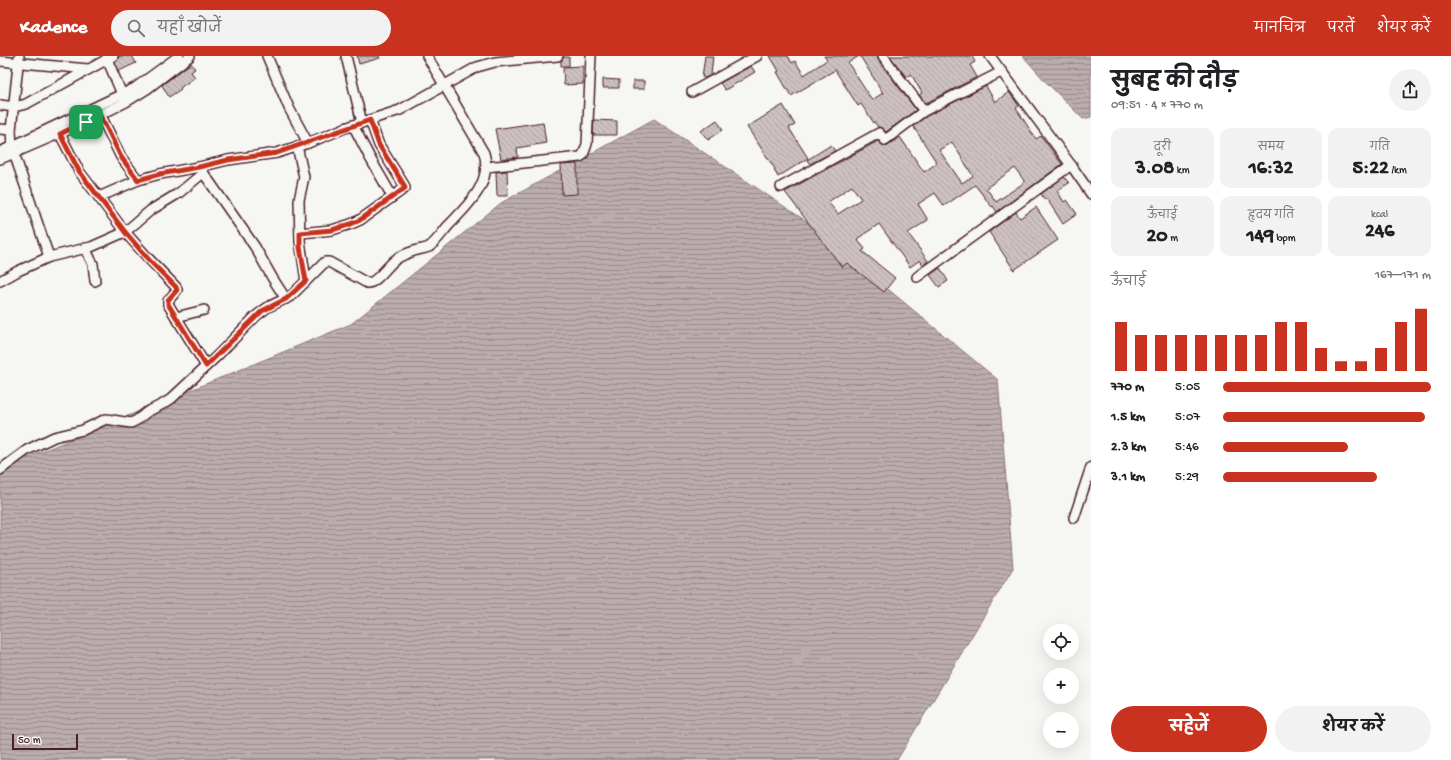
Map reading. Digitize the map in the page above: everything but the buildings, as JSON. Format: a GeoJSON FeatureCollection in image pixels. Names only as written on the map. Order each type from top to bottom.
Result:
{"type":"FeatureCollection","features":[{"type":"Feature","properties":{"kind":"street"},"geometry":{"type":"LineString","coordinates":[[0,152],[13,150],[60,134],[100,114],[180,56]]}},
{"type":"Feature","properties":{"kind":"street"},"geometry":{"type":"LineString","coordinates":[[0,160],[13,150],[124,98],[147,90],[190,56]]}},
{"type":"Feature","properties":{"kind":"street"},"geometry":{"type":"LineString","coordinates":[[267,56],[289,108],[308,143]]}},
{"type":"Feature","properties":{"kind":"street"},"geometry":{"type":"LineString","coordinates":[[346,56],[370,158],[392,196]]}},
{"type":"Feature","properties":{"kind":"street"},"geometry":{"type":"LineString","coordinates":[[0,470],[28,450],[54,437],[78,432],[106,419],[131,423],[135,422],[147,412],[171,399],[262,311],[286,299],[323,264],[329,262],[367,283],[372,283],[398,258],[430,246],[472,200],[486,173],[487,162],[484,153],[427,56]]}},
{"type":"Feature","properties":{"kind":"street"},"geometry":{"type":"LineString","coordinates":[[99,197],[138,180],[160,174],[201,170],[228,160],[270,154],[308,143],[400,110],[477,66],[495,62],[558,56]]}},
{"type":"Feature","properties":{"kind":"street"},"geometry":{"type":"LineString","coordinates":[[486,167],[580,157],[584,155],[587,144],[591,56]]}},
{"type":"Feature","properties":{"kind":"street"},"geometry":{"type":"LineString","coordinates":[[692,92],[757,56]]}},
{"type":"Feature","properties":{"kind":"street"},"geometry":{"type":"LineString","coordinates":[[883,56],[924,111]]}},
{"type":"Feature","properties":{"kind":"street"},"geometry":{"type":"LineString","coordinates":[[990,56],[1091,194]]}},
{"type":"Feature","properties":{"kind":"street"},"geometry":{"type":"LineString","coordinates":[[0,105],[14,107],[26,104],[109,57],[124,98]]}},
{"type":"Feature","properties":{"kind":"street"},"geometry":{"type":"LineString","coordinates":[[0,61],[19,59],[88,69]]}},
{"type":"Feature","properties":{"kind":"street"},"geometry":{"type":"LineString","coordinates":[[19,59],[11,130],[13,150],[49,257]]}},
{"type":"Feature","properties":{"kind":"street"},"geometry":{"type":"LineString","coordinates":[[781,187],[879,133],[885,140],[924,111],[1002,72]]}},
{"type":"Feature","properties":{"kind":"street"},"geometry":{"type":"LineString","coordinates":[[100,114],[121,157],[138,180]]}},
{"type":"Feature","properties":{"kind":"street"},"geometry":{"type":"LineString","coordinates":[[300,233],[332,230],[351,224],[360,220],[405,188],[379,145],[362,123]]}},
{"type":"Feature","properties":{"kind":"street"},"geometry":{"type":"LineString","coordinates":[[0,129],[11,130]]}},
{"type":"Feature","properties":{"kind":"street"},"geometry":{"type":"LineString","coordinates":[[60,134],[79,171],[125,232],[149,260],[176,287],[176,292],[167,303],[206,366]]}},
{"type":"Feature","properties":{"kind":"street"},"geometry":{"type":"LineString","coordinates":[[297,146],[304,177],[299,200],[300,247],[306,281]]}},
{"type":"Feature","properties":{"kind":"street"},"geometry":{"type":"LineString","coordinates":[[917,276],[1071,165]]}},
{"type":"Feature","properties":{"kind":"street"},"geometry":{"type":"LineString","coordinates":[[0,282],[18,271],[49,257],[85,248],[125,232],[151,210],[179,193],[201,170]]}},
{"type":"Feature","properties":{"kind":"street"},"geometry":{"type":"LineString","coordinates":[[201,170],[255,247],[286,299]]}},
{"type":"Feature","properties":{"kind":"street"},"geometry":{"type":"LineString","coordinates":[[85,248],[93,264],[95,281]]}},
{"type":"Feature","properties":{"kind":"street"},"geometry":{"type":"LineString","coordinates":[[176,317],[204,310]]}},
{"type":"Feature","properties":{"kind":"street"},"geometry":{"type":"LineString","coordinates":[[1074,518],[1087,489],[1091,467]]}},
{"type":"Feature","properties":{"kind":"shaded area"},"geometry":{"type":"Polygon","coordinates":[[[1023,56],[1091,56],[1091,117],[1083,119],[1045,81],[1023,56]]]}},
{"type":"Feature","properties":{"kind":"shaded area"},"geometry":{"type":"Polygon","coordinates":[[[654,119],[803,219],[998,380],[1013,568],[897,760],[0,760],[0,470],[4,467],[351,324],[501,203],[654,119]]]}},
{"type":"Feature","properties":{"kind":"route"},"geometry":{"type":"LineString","coordinates":[[100,114],[121,157],[138,180],[150,176],[238,158],[277,153],[370,120],[376,139],[405,188],[360,220],[351,224],[339,229],[300,233],[300,247],[306,281],[286,299],[268,307],[256,316],[206,366],[167,303],[176,292],[177,288],[149,260],[125,232],[79,171],[60,134],[86,122],[100,114]]}}]}
